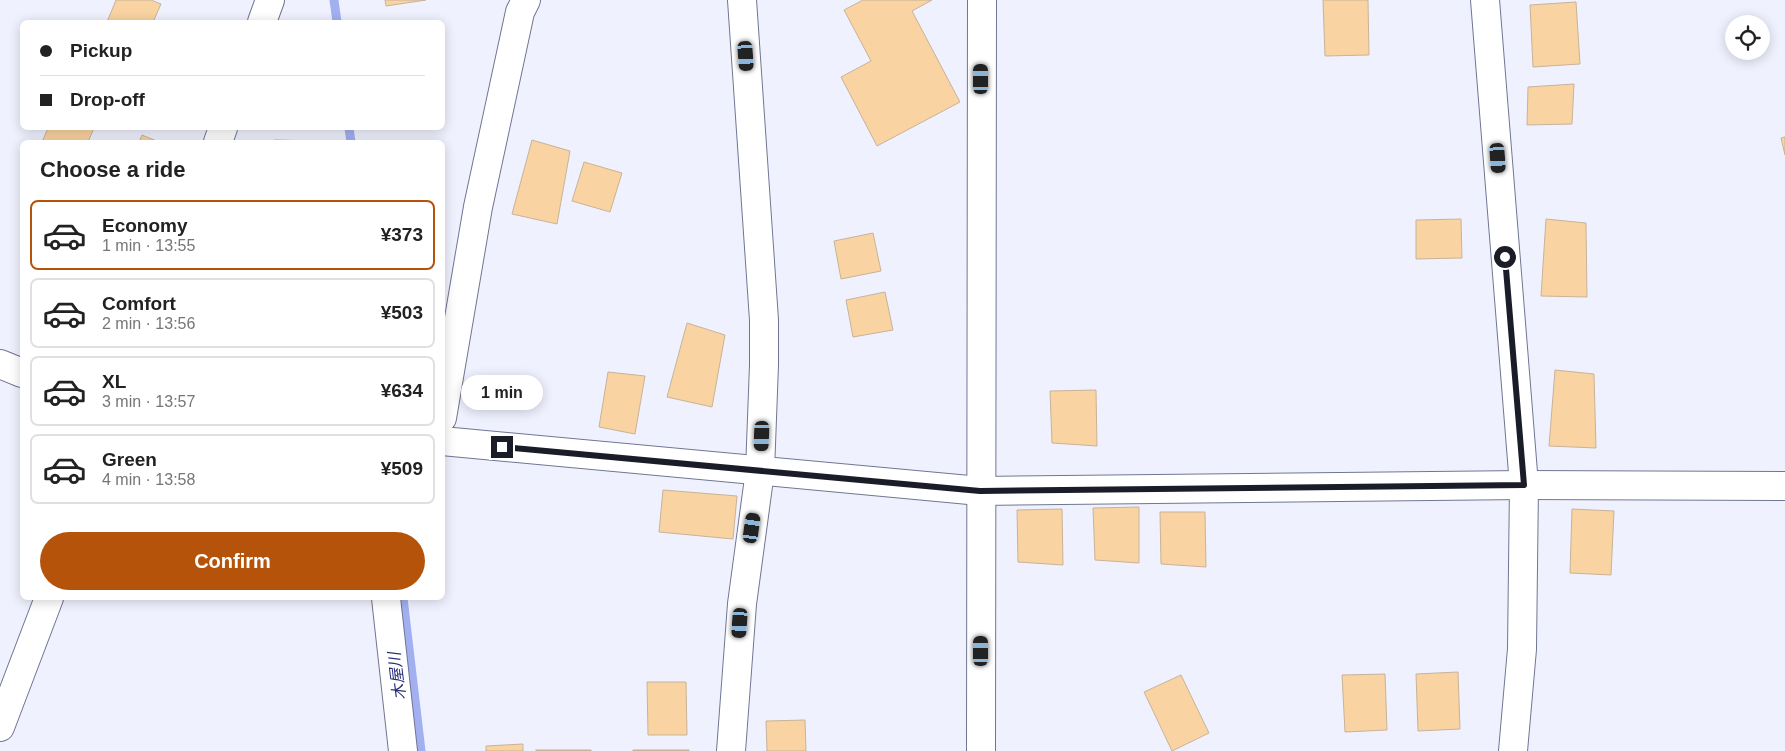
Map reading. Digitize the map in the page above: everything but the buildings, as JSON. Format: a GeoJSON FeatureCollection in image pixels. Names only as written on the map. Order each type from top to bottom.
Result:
{"type":"FeatureCollection","features":[{"type":"Feature","properties":{"kind":"street"},"geometry":{"type":"LineString","coordinates":[[263,20],[270,0]]}},
{"type":"Feature","properties":{"kind":"street"},"geometry":{"type":"LineString","coordinates":[[445,400],[478,207],[520,12],[526,0]]}},
{"type":"Feature","properties":{"kind":"street"},"geometry":{"type":"LineString","coordinates":[[731,751],[742,604],[760,471],[764,365],[764,320],[742,0]]}},
{"type":"Feature","properties":{"kind":"street"},"geometry":{"type":"LineString","coordinates":[[981,751],[982,0]]}},
{"type":"Feature","properties":{"kind":"street"},"geometry":{"type":"LineString","coordinates":[[1485,0],[1524,485],[1522,649],[1513,751]]}},
{"type":"Feature","properties":{"kind":"street"},"geometry":{"type":"LineString","coordinates":[[0,364],[20,372]]}},
{"type":"Feature","properties":{"kind":"street"},"geometry":{"type":"LineString","coordinates":[[445,441],[980,491],[1524,485],[1785,486]]}},
{"type":"Feature","properties":{"kind":"street"},"geometry":{"type":"LineString","coordinates":[[0,727],[48,600]]}},
{"type":"Feature","properties":{"kind":"street"},"geometry":{"type":"LineString","coordinates":[[386,600],[404,751]]}},
{"type":"Feature","properties":{"kind":"waterway","name":"木屋川"},"geometry":{"type":"LineString","coordinates":[[334,0],[337,20]]}},
{"type":"Feature","properties":{"kind":"waterway","name":"木屋川"},"geometry":{"type":"LineString","coordinates":[[349,130],[351,140]]}},
{"type":"Feature","properties":{"kind":"waterway","name":"木屋川"},"geometry":{"type":"LineString","coordinates":[[403,600],[421,751]]}},
{"type":"Feature","properties":{"kind":"route"},"geometry":{"type":"LineString","coordinates":[[502,447],[980,491],[1524,485],[1505,257]]}}]}
